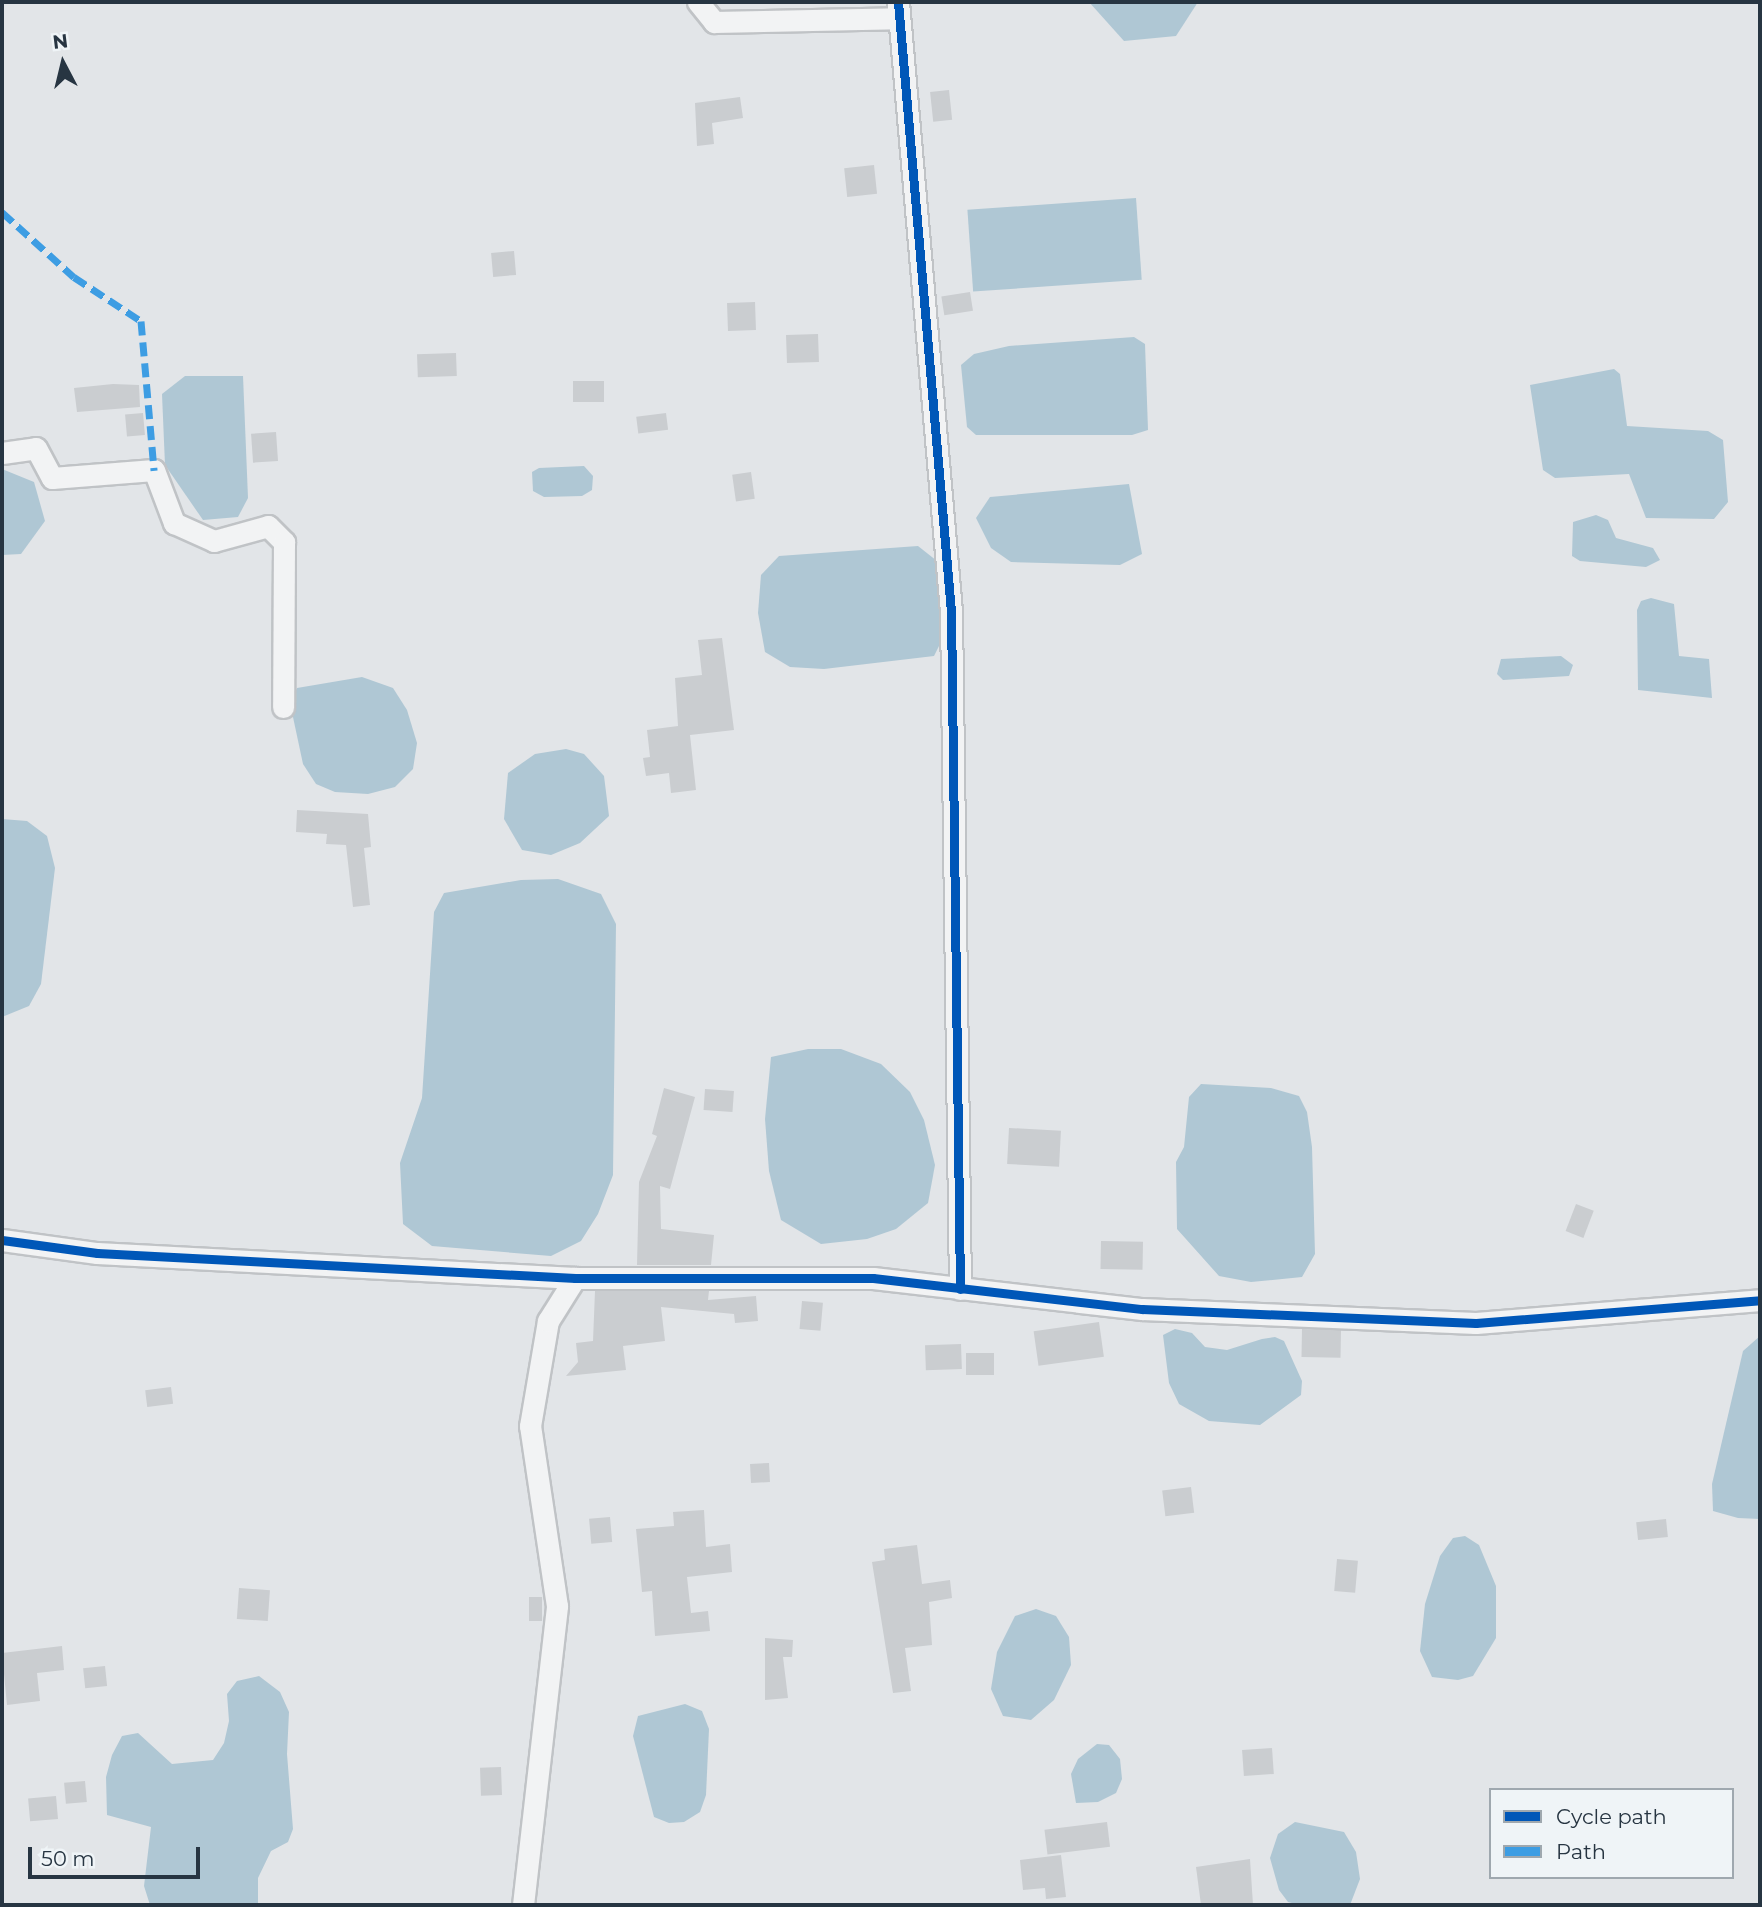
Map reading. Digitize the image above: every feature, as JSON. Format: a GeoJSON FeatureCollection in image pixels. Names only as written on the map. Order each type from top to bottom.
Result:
{"type":"FeatureCollection","features":[{"type":"Feature","properties":{"kind":"street"},"geometry":{"type":"LineString","coordinates":[[698,2],[714,22],[898,10],[951,611],[960,1289]]}},
{"type":"Feature","properties":{"kind":"street"},"geometry":{"type":"LineString","coordinates":[[2,453],[36,448],[52,478],[154,470],[174,523],[214,541],[268,526],[284,542],[284,707]]}},
{"type":"Feature","properties":{"kind":"street"},"geometry":{"type":"LineString","coordinates":[[2,1240],[97,1253],[575,1278],[873,1278],[1142,1309],[1476,1323],[1760,1300]]}},
{"type":"Feature","properties":{"kind":"street"},"geometry":{"type":"LineString","coordinates":[[523,1905],[557,1606],[530,1426],[548,1321],[575,1278]]}},
{"type":"Feature","properties":{"kind":"water"},"geometry":{"type":"Polygon","coordinates":[[[1089,2],[1198,2],[1176,36],[1124,41],[1089,2]]]}},
{"type":"Feature","properties":{"kind":"water"},"geometry":{"type":"Polygon","coordinates":[[[1136,198],[1142,280],[973,292],[967,210],[1136,198]]]}},
{"type":"Feature","properties":{"kind":"water"},"geometry":{"type":"Polygon","coordinates":[[[1134,337],[1145,344],[1148,430],[1132,435],[976,435],[967,427],[961,365],[974,354],[1009,346],[1134,337]]]}},
{"type":"Feature","properties":{"kind":"water"},"geometry":{"type":"Polygon","coordinates":[[[1614,369],[1620,374],[1627,426],[1708,431],[1723,440],[1728,502],[1714,519],[1646,518],[1629,474],[1555,478],[1543,470],[1530,385],[1614,369]]]}},
{"type":"Feature","properties":{"kind":"water"},"geometry":{"type":"Polygon","coordinates":[[[185,376],[243,376],[248,498],[238,517],[203,520],[165,465],[162,394],[185,376]]]}},
{"type":"Feature","properties":{"kind":"water"},"geometry":{"type":"Polygon","coordinates":[[[584,466],[593,476],[592,490],[582,496],[544,497],[533,491],[532,472],[539,468],[584,466]]]}},
{"type":"Feature","properties":{"kind":"water"},"geometry":{"type":"Polygon","coordinates":[[[2,469],[34,482],[45,521],[21,554],[2,555],[2,469]]]}},
{"type":"Feature","properties":{"kind":"water"},"geometry":{"type":"Polygon","coordinates":[[[1129,484],[1142,554],[1120,565],[1011,562],[991,548],[976,518],[990,497],[1129,484]]]}},
{"type":"Feature","properties":{"kind":"water"},"geometry":{"type":"Polygon","coordinates":[[[1596,515],[1608,520],[1616,538],[1653,548],[1660,560],[1646,567],[1580,561],[1572,556],[1573,522],[1596,515]]]}},
{"type":"Feature","properties":{"kind":"water"},"geometry":{"type":"Polygon","coordinates":[[[918,546],[937,561],[941,572],[939,646],[934,656],[824,669],[790,667],[765,652],[758,613],[761,575],[779,556],[918,546]]]}},
{"type":"Feature","properties":{"kind":"water"},"geometry":{"type":"Polygon","coordinates":[[[1651,598],[1674,604],[1679,656],[1709,659],[1712,698],[1638,690],[1637,610],[1641,601],[1651,598]]]}},
{"type":"Feature","properties":{"kind":"water"},"geometry":{"type":"Polygon","coordinates":[[[1561,656],[1573,665],[1569,676],[1503,680],[1497,674],[1501,659],[1561,656]]]}},
{"type":"Feature","properties":{"kind":"water"},"geometry":{"type":"Polygon","coordinates":[[[362,677],[393,688],[407,710],[417,743],[413,769],[395,787],[368,794],[335,792],[316,784],[303,764],[290,703],[297,688],[362,677]]]}},
{"type":"Feature","properties":{"kind":"water"},"geometry":{"type":"Polygon","coordinates":[[[566,749],[584,754],[604,776],[609,816],[580,843],[551,855],[522,850],[504,819],[508,773],[535,754],[566,749]]]}},
{"type":"Feature","properties":{"kind":"water"},"geometry":{"type":"Polygon","coordinates":[[[2,819],[27,821],[47,836],[55,868],[41,984],[29,1006],[2,1017],[2,819]]]}},
{"type":"Feature","properties":{"kind":"water"},"geometry":{"type":"Polygon","coordinates":[[[558,879],[601,894],[616,924],[613,1175],[598,1214],[581,1241],[551,1256],[432,1246],[403,1224],[400,1163],[422,1098],[434,912],[444,893],[521,880],[558,879]]]}},
{"type":"Feature","properties":{"kind":"water"},"geometry":{"type":"Polygon","coordinates":[[[808,1049],[841,1049],[881,1064],[910,1092],[924,1120],[935,1165],[928,1203],[896,1229],[867,1239],[821,1244],[781,1220],[769,1171],[765,1119],[771,1057],[808,1049]]]}},
{"type":"Feature","properties":{"kind":"water"},"geometry":{"type":"Polygon","coordinates":[[[1201,1084],[1271,1088],[1299,1096],[1307,1112],[1312,1147],[1315,1254],[1302,1277],[1251,1282],[1219,1276],[1177,1229],[1176,1162],[1184,1147],[1189,1097],[1201,1084]]]}},
{"type":"Feature","properties":{"kind":"water"},"geometry":{"type":"Polygon","coordinates":[[[1175,1329],[1192,1333],[1205,1347],[1227,1350],[1262,1339],[1275,1337],[1284,1341],[1302,1381],[1301,1395],[1260,1425],[1209,1421],[1179,1404],[1169,1383],[1163,1335],[1175,1329]]]}},
{"type":"Feature","properties":{"kind":"water"},"geometry":{"type":"Polygon","coordinates":[[[1760,1336],[1760,1519],[1738,1518],[1713,1511],[1712,1484],[1743,1351],[1760,1336]]]}},
{"type":"Feature","properties":{"kind":"water"},"geometry":{"type":"Polygon","coordinates":[[[1465,1536],[1479,1545],[1496,1586],[1496,1638],[1473,1676],[1458,1680],[1432,1677],[1420,1651],[1425,1604],[1440,1556],[1453,1538],[1465,1536]]]}},
{"type":"Feature","properties":{"kind":"water"},"geometry":{"type":"Polygon","coordinates":[[[1036,1609],[1056,1616],[1069,1637],[1071,1665],[1054,1700],[1031,1720],[1003,1716],[991,1689],[997,1652],[1015,1616],[1036,1609]]]}},
{"type":"Feature","properties":{"kind":"water"},"geometry":{"type":"Polygon","coordinates":[[[259,1676],[280,1692],[289,1712],[287,1754],[293,1829],[288,1842],[271,1851],[258,1878],[258,1905],[150,1905],[144,1886],[151,1827],[107,1815],[106,1777],[112,1755],[122,1736],[138,1733],[172,1764],[213,1760],[224,1743],[229,1721],[227,1694],[237,1681],[259,1676]]]}},
{"type":"Feature","properties":{"kind":"water"},"geometry":{"type":"Polygon","coordinates":[[[685,1704],[702,1711],[709,1729],[706,1795],[700,1812],[684,1822],[669,1823],[654,1817],[633,1736],[638,1716],[685,1704]]]}},
{"type":"Feature","properties":{"kind":"water"},"geometry":{"type":"Polygon","coordinates":[[[1097,1744],[1109,1745],[1120,1759],[1122,1779],[1116,1793],[1098,1802],[1076,1803],[1071,1774],[1078,1759],[1097,1744]]]}},
{"type":"Feature","properties":{"kind":"water"},"geometry":{"type":"Polygon","coordinates":[[[1295,1822],[1344,1832],[1356,1852],[1360,1879],[1350,1905],[1300,1905],[1288,1902],[1279,1890],[1270,1858],[1278,1834],[1295,1822]]]}},
{"type":"Feature","properties":{"kind":"building"},"geometry":{"type":"Polygon","coordinates":[[[949,90],[952,120],[933,122],[930,92],[949,90]]]}},
{"type":"Feature","properties":{"kind":"building"},"geometry":{"type":"Polygon","coordinates":[[[740,97],[743,118],[712,123],[714,144],[697,146],[695,103],[740,97]]]}},
{"type":"Feature","properties":{"kind":"building"},"geometry":{"type":"Polygon","coordinates":[[[874,165],[877,194],[847,197],[844,168],[874,165]]]}},
{"type":"Feature","properties":{"kind":"building"},"geometry":{"type":"Polygon","coordinates":[[[514,251],[516,275],[493,277],[491,253],[514,251]]]}},
{"type":"Feature","properties":{"kind":"building"},"geometry":{"type":"Polygon","coordinates":[[[970,292],[973,311],[944,315],[941,297],[970,292]]]}},
{"type":"Feature","properties":{"kind":"building"},"geometry":{"type":"Polygon","coordinates":[[[755,302],[756,330],[728,331],[727,303],[755,302]]]}},
{"type":"Feature","properties":{"kind":"building"},"geometry":{"type":"Polygon","coordinates":[[[818,334],[819,362],[787,363],[786,335],[818,334]]]}},
{"type":"Feature","properties":{"kind":"building"},"geometry":{"type":"Polygon","coordinates":[[[456,353],[457,376],[418,377],[417,354],[456,353]]]}},
{"type":"Feature","properties":{"kind":"building"},"geometry":{"type":"Polygon","coordinates":[[[573,381],[604,381],[604,402],[573,402],[573,381]]]}},
{"type":"Feature","properties":{"kind":"building"},"geometry":{"type":"Polygon","coordinates":[[[113,384],[139,385],[140,407],[77,412],[74,388],[113,384]]]}},
{"type":"Feature","properties":{"kind":"building"},"geometry":{"type":"Polygon","coordinates":[[[143,413],[145,435],[127,436],[125,415],[143,413]]]}},
{"type":"Feature","properties":{"kind":"building"},"geometry":{"type":"Polygon","coordinates":[[[666,413],[668,430],[638,434],[636,417],[666,413]]]}},
{"type":"Feature","properties":{"kind":"building"},"geometry":{"type":"Polygon","coordinates":[[[276,432],[278,461],[253,463],[251,434],[276,432]]]}},
{"type":"Feature","properties":{"kind":"building"},"geometry":{"type":"Polygon","coordinates":[[[751,472],[755,499],[736,501],[732,475],[751,472]]]}},
{"type":"Feature","properties":{"kind":"building"},"geometry":{"type":"Polygon","coordinates":[[[722,638],[734,730],[690,735],[696,790],[671,793],[669,773],[646,776],[643,758],[650,757],[647,730],[678,726],[675,678],[702,675],[698,640],[722,638]]]}},
{"type":"Feature","properties":{"kind":"building"},"geometry":{"type":"Polygon","coordinates":[[[297,810],[368,814],[371,847],[364,848],[370,905],[353,907],[346,845],[326,844],[327,834],[296,832],[297,810]]]}},
{"type":"Feature","properties":{"kind":"building"},"geometry":{"type":"Polygon","coordinates":[[[664,1088],[695,1097],[670,1189],[660,1186],[661,1229],[714,1235],[711,1265],[637,1265],[639,1182],[657,1136],[652,1134],[664,1088]]]}},
{"type":"Feature","properties":{"kind":"building"},"geometry":{"type":"Polygon","coordinates":[[[705,1089],[734,1091],[732,1112],[704,1110],[705,1089]]]}},
{"type":"Feature","properties":{"kind":"building"},"geometry":{"type":"Polygon","coordinates":[[[1009,1128],[1061,1131],[1059,1167],[1007,1164],[1009,1128]]]}},
{"type":"Feature","properties":{"kind":"building"},"geometry":{"type":"Polygon","coordinates":[[[1576,1204],[1594,1211],[1583,1238],[1566,1231],[1576,1204]]]}},
{"type":"Feature","properties":{"kind":"building"},"geometry":{"type":"Polygon","coordinates":[[[1101,1241],[1143,1242],[1143,1270],[1101,1269],[1101,1241]]]}},
{"type":"Feature","properties":{"kind":"building"},"geometry":{"type":"Polygon","coordinates":[[[595,1291],[709,1291],[708,1300],[756,1296],[758,1321],[735,1323],[734,1314],[661,1307],[665,1341],[623,1346],[626,1370],[566,1376],[578,1362],[576,1343],[593,1341],[595,1291]]]}},
{"type":"Feature","properties":{"kind":"building"},"geometry":{"type":"Polygon","coordinates":[[[802,1301],[823,1303],[820,1331],[800,1329],[802,1301]]]}},
{"type":"Feature","properties":{"kind":"building"},"geometry":{"type":"Polygon","coordinates":[[[1099,1322],[1104,1357],[1039,1366],[1034,1331],[1099,1322]]]}},
{"type":"Feature","properties":{"kind":"building"},"geometry":{"type":"Polygon","coordinates":[[[1302,1329],[1341,1330],[1341,1358],[1302,1357],[1302,1329]]]}},
{"type":"Feature","properties":{"kind":"building"},"geometry":{"type":"Polygon","coordinates":[[[961,1344],[962,1369],[926,1370],[925,1345],[961,1344]]]}},
{"type":"Feature","properties":{"kind":"building"},"geometry":{"type":"Polygon","coordinates":[[[966,1353],[994,1353],[994,1375],[966,1375],[966,1353]]]}},
{"type":"Feature","properties":{"kind":"building"},"geometry":{"type":"Polygon","coordinates":[[[171,1387],[173,1404],[147,1407],[145,1390],[171,1387]]]}},
{"type":"Feature","properties":{"kind":"building"},"geometry":{"type":"Polygon","coordinates":[[[769,1463],[770,1482],[751,1483],[750,1464],[769,1463]]]}},
{"type":"Feature","properties":{"kind":"building"},"geometry":{"type":"Polygon","coordinates":[[[1191,1487],[1194,1513],[1165,1516],[1162,1491],[1191,1487]]]}},
{"type":"Feature","properties":{"kind":"building"},"geometry":{"type":"Polygon","coordinates":[[[704,1510],[706,1547],[730,1544],[732,1572],[687,1577],[691,1613],[708,1611],[710,1631],[655,1636],[652,1591],[642,1592],[636,1529],[674,1526],[673,1512],[704,1510]]]}},
{"type":"Feature","properties":{"kind":"building"},"geometry":{"type":"Polygon","coordinates":[[[610,1517],[612,1542],[591,1544],[589,1519],[610,1517]]]}},
{"type":"Feature","properties":{"kind":"building"},"geometry":{"type":"Polygon","coordinates":[[[1666,1519],[1668,1537],[1638,1540],[1636,1522],[1666,1519]]]}},
{"type":"Feature","properties":{"kind":"building"},"geometry":{"type":"Polygon","coordinates":[[[917,1545],[922,1584],[950,1580],[952,1598],[929,1602],[932,1645],[905,1648],[911,1691],[893,1693],[872,1562],[885,1560],[884,1549],[917,1545]]]}},
{"type":"Feature","properties":{"kind":"building"},"geometry":{"type":"Polygon","coordinates":[[[1337,1559],[1358,1561],[1355,1593],[1334,1591],[1337,1559]]]}},
{"type":"Feature","properties":{"kind":"building"},"geometry":{"type":"Polygon","coordinates":[[[239,1588],[270,1590],[268,1621],[237,1619],[239,1588]]]}},
{"type":"Feature","properties":{"kind":"building"},"geometry":{"type":"Polygon","coordinates":[[[529,1597],[542,1597],[542,1621],[529,1621],[529,1597]]]}},
{"type":"Feature","properties":{"kind":"building"},"geometry":{"type":"Polygon","coordinates":[[[765,1638],[793,1640],[792,1657],[783,1657],[788,1698],[765,1700],[765,1638]]]}},
{"type":"Feature","properties":{"kind":"building"},"geometry":{"type":"Polygon","coordinates":[[[62,1646],[64,1670],[37,1673],[40,1701],[7,1705],[2,1653],[62,1646]]]}},
{"type":"Feature","properties":{"kind":"building"},"geometry":{"type":"Polygon","coordinates":[[[105,1666],[107,1686],[85,1688],[83,1668],[105,1666]]]}},
{"type":"Feature","properties":{"kind":"building"},"geometry":{"type":"Polygon","coordinates":[[[1272,1748],[1274,1774],[1244,1776],[1242,1750],[1272,1748]]]}},
{"type":"Feature","properties":{"kind":"building"},"geometry":{"type":"Polygon","coordinates":[[[501,1767],[502,1795],[481,1796],[480,1768],[501,1767]]]}},
{"type":"Feature","properties":{"kind":"building"},"geometry":{"type":"Polygon","coordinates":[[[85,1781],[87,1802],[66,1804],[64,1783],[85,1781]]]}},
{"type":"Feature","properties":{"kind":"building"},"geometry":{"type":"Polygon","coordinates":[[[56,1796],[58,1819],[30,1821],[28,1798],[56,1796]]]}},
{"type":"Feature","properties":{"kind":"building"},"geometry":{"type":"Polygon","coordinates":[[[1107,1822],[1110,1847],[1048,1854],[1044,1830],[1107,1822]]]}},
{"type":"Feature","properties":{"kind":"building"},"geometry":{"type":"Polygon","coordinates":[[[1061,1855],[1066,1897],[1046,1899],[1045,1888],[1023,1890],[1020,1860],[1061,1855]]]}},
{"type":"Feature","properties":{"kind":"building"},"geometry":{"type":"Polygon","coordinates":[[[1250,1859],[1253,1905],[1201,1905],[1196,1867],[1250,1859]]]}},
{"type":"Feature","properties":{"kind":"marked path"},"geometry":{"type":"LineString","coordinates":[[2,212],[74,277],[141,321],[154,470]]}},
{"type":"Feature","properties":{"kind":"cycle path"},"geometry":{"type":"LineString","coordinates":[[898,2],[951,611],[960,1289]]}},
{"type":"Feature","properties":{"kind":"cycle path"},"geometry":{"type":"LineString","coordinates":[[2,1240],[97,1253],[575,1278],[873,1278],[1142,1309],[1476,1323],[1760,1300]]}}]}
